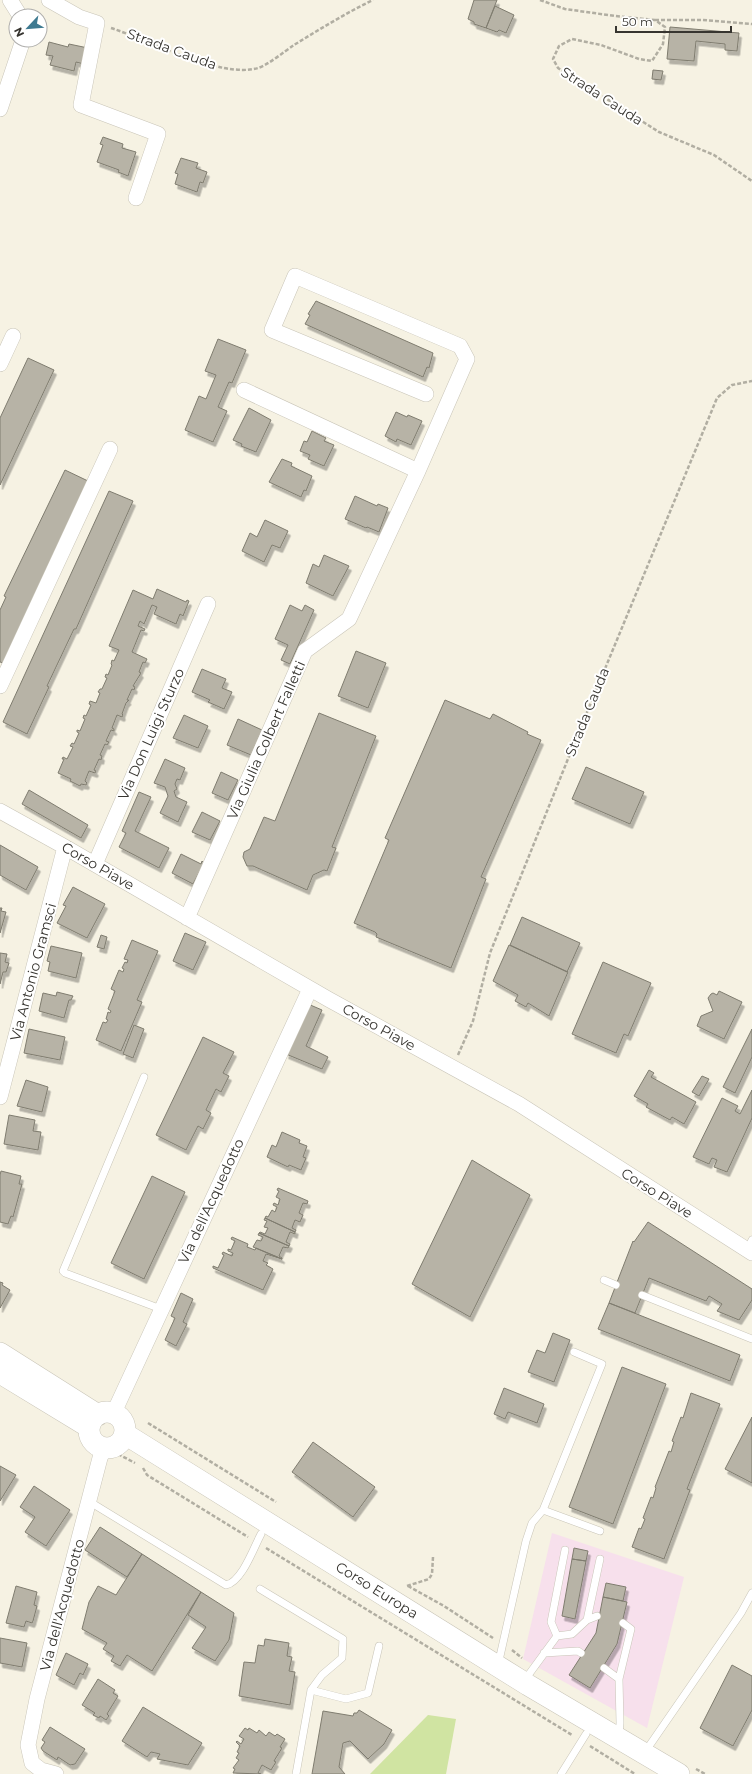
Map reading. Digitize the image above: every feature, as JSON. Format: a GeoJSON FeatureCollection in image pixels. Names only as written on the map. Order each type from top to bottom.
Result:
{"type":"FeatureCollection","features":[{"type":"Feature","properties":{"kind":"main road"},"geometry":{"type":"LineString","coordinates":[[0,1353],[101,1419]]}},
{"type":"Feature","properties":{"kind":"main road"},"geometry":{"type":"LineString","coordinates":[[0,1373],[101,1419],[124,1423],[112,1445],[96,1444],[90,1436],[101,1419]]}},
{"type":"Feature","properties":{"kind":"main road","name":"Corso Europa"},"geometry":{"type":"LineString","coordinates":[[112,1445],[259,1538],[584,1738],[653,1774]]}},
{"type":"Feature","properties":{"kind":"main road","name":"Corso Europa"},"geometry":{"type":"LineString","coordinates":[[112,1445],[498,1665],[630,1746],[679,1774]]}},
{"type":"Feature","properties":{"kind":"street"},"geometry":{"type":"LineString","coordinates":[[49,0],[79,17],[97,23],[81,105],[158,134],[136,198]]}},
{"type":"Feature","properties":{"kind":"street"},"geometry":{"type":"LineString","coordinates":[[0,109],[20,48]]}},
{"type":"Feature","properties":{"kind":"street","name":"Via Giulia Colbert Falletti"},"geometry":{"type":"LineString","coordinates":[[187,918],[305,651],[349,619],[418,472],[467,360],[460,346],[295,276],[272,330],[426,394]]}},
{"type":"Feature","properties":{"kind":"street"},"geometry":{"type":"LineString","coordinates":[[0,364],[13,336]]}},
{"type":"Feature","properties":{"kind":"street"},"geometry":{"type":"LineString","coordinates":[[244,390],[418,472]]}},
{"type":"Feature","properties":{"kind":"street"},"geometry":{"type":"LineString","coordinates":[[0,686],[110,449]]}},
{"type":"Feature","properties":{"kind":"street","name":"Via Don Luigi Sturzo"},"geometry":{"type":"LineString","coordinates":[[95,864],[208,604]]}},
{"type":"Feature","properties":{"kind":"street","name":"Corso Piave"},"geometry":{"type":"LineString","coordinates":[[0,811],[95,864],[310,989],[519,1104],[750,1248]]}},
{"type":"Feature","properties":{"kind":"street","name":"Via Antonio Gramsci"},"geometry":{"type":"LineString","coordinates":[[0,1097],[65,847]]}},
{"type":"Feature","properties":{"kind":"street","name":"Via dell'Acquedotto"},"geometry":{"type":"LineString","coordinates":[[101,1419],[116,1408],[310,989]]}},
{"type":"Feature","properties":{"kind":"street","name":"Via dell'Acquedotto"},"geometry":{"type":"LineString","coordinates":[[56,1774],[30,1769],[28,1745],[37,1699],[90,1502],[112,1445]]}},
{"type":"Feature","properties":{"kind":"lane"},"geometry":{"type":"LineString","coordinates":[[144,1077],[63,1271],[65,1274],[161,1309]]}},
{"type":"Feature","properties":{"kind":"lane"},"geometry":{"type":"LineString","coordinates":[[604,1280],[616,1285]]}},
{"type":"Feature","properties":{"kind":"lane"},"geometry":{"type":"LineString","coordinates":[[642,1295],[752,1339]]}},
{"type":"Feature","properties":{"kind":"lane"},"geometry":{"type":"LineString","coordinates":[[498,1665],[526,1541],[532,1523],[543,1510],[602,1364],[574,1352]]}},
{"type":"Feature","properties":{"kind":"lane"},"geometry":{"type":"LineString","coordinates":[[90,1502],[226,1585],[230,1584],[240,1576],[259,1538]]}},
{"type":"Feature","properties":{"kind":"lane"},"geometry":{"type":"LineString","coordinates":[[543,1510],[600,1531]]}},
{"type":"Feature","properties":{"kind":"lane"},"geometry":{"type":"LineString","coordinates":[[557,1636],[551,1622],[565,1550]]}},
{"type":"Feature","properties":{"kind":"lane"},"geometry":{"type":"LineString","coordinates":[[587,1620],[600,1559]]}},
{"type":"Feature","properties":{"kind":"lane"},"geometry":{"type":"LineString","coordinates":[[260,1589],[343,1638],[342,1658],[322,1675],[311,1690],[296,1774]]}},
{"type":"Feature","properties":{"kind":"lane"},"geometry":{"type":"LineString","coordinates":[[623,1623],[631,1629],[619,1679],[620,1723],[630,1746],[741,1613],[752,1593]]}},
{"type":"Feature","properties":{"kind":"lane"},"geometry":{"type":"LineString","coordinates":[[523,1681],[557,1636],[572,1634],[587,1620],[597,1616]]}},
{"type":"Feature","properties":{"kind":"lane"},"geometry":{"type":"LineString","coordinates":[[311,1690],[346,1699],[368,1693],[379,1646]]}},
{"type":"Feature","properties":{"kind":"lane"},"geometry":{"type":"LineString","coordinates":[[544,1653],[578,1651],[581,1653]]}},
{"type":"Feature","properties":{"kind":"lane"},"geometry":{"type":"LineString","coordinates":[[604,1668],[619,1679]]}},
{"type":"Feature","properties":{"kind":"lane"},"geometry":{"type":"LineString","coordinates":[[560,1774],[584,1738]]}},
{"type":"Feature","properties":{"kind":"path","name":"Strada Cauda"},"geometry":{"type":"LineString","coordinates":[[97,23],[130,34],[182,56],[233,70],[259,68],[325,26],[373,0]]}},
{"type":"Feature","properties":{"kind":"path"},"geometry":{"type":"LineString","coordinates":[[540,0],[565,9],[615,16],[655,20],[704,20],[752,24]]}},
{"type":"Feature","properties":{"kind":"path","name":"Strada Cauda"},"geometry":{"type":"LineString","coordinates":[[655,20],[665,27],[663,44],[652,61],[640,59],[600,45],[572,39],[559,46],[553,59],[558,68],[619,108],[659,132],[714,155],[752,181]]}},
{"type":"Feature","properties":{"kind":"path","name":"Strada Cauda"},"geometry":{"type":"LineString","coordinates":[[452,1068],[473,1020],[490,954],[578,734],[716,398],[732,385],[752,381]]}},
{"type":"Feature","properties":{"kind":"path"},"geometry":{"type":"LineString","coordinates":[[148,1423],[276,1502]]}},
{"type":"Feature","properties":{"kind":"path"},"geometry":{"type":"LineString","coordinates":[[112,1445],[109,1455],[116,1452],[144,1469],[147,1475],[259,1538],[584,1738],[635,1774]]}},
{"type":"Feature","properties":{"kind":"path"},"geometry":{"type":"LineString","coordinates":[[403,1587],[428,1579],[432,1574],[433,1557]]}},
{"type":"Feature","properties":{"kind":"path"},"geometry":{"type":"LineString","coordinates":[[408,1586],[444,1606],[522,1658]]}},
{"type":"Feature","properties":{"kind":"shaded area"},"geometry":{"type":"Polygon","coordinates":[[[552,1533],[684,1577],[647,1728],[523,1659],[552,1533]]]}},
{"type":"Feature","properties":{"kind":"green space"},"geometry":{"type":"Polygon","coordinates":[[[428,1715],[456,1719],[446,1774],[370,1774],[428,1715]]]}},
{"type":"Feature","properties":{"kind":"building"},"geometry":{"type":"Polygon","coordinates":[[[474,0],[497,0],[486,28],[474,24],[474,22],[468,19],[474,0]]]}},
{"type":"Feature","properties":{"kind":"building"},"geometry":{"type":"Polygon","coordinates":[[[495,6],[514,15],[506,33],[499,30],[497,32],[486,28],[495,6]]]}},
{"type":"Feature","properties":{"kind":"building"},"geometry":{"type":"Polygon","coordinates":[[[670,27],[739,33],[737,51],[725,50],[725,44],[696,41],[694,61],[667,59],[670,27]]]}},
{"type":"Feature","properties":{"kind":"building"},"geometry":{"type":"Polygon","coordinates":[[[49,42],[68,47],[69,44],[88,48],[84,64],[76,62],[74,71],[50,65],[53,56],[46,55],[49,42]]]}},
{"type":"Feature","properties":{"kind":"building"},"geometry":{"type":"Polygon","coordinates":[[[653,70],[663,71],[661,80],[652,79],[653,70]]]}},
{"type":"Feature","properties":{"kind":"building"},"geometry":{"type":"Polygon","coordinates":[[[103,137],[123,144],[122,148],[136,152],[128,176],[118,172],[119,170],[97,162],[103,145],[100,144],[103,137]]]}},
{"type":"Feature","properties":{"kind":"building"},"geometry":{"type":"Polygon","coordinates":[[[181,158],[198,163],[196,168],[207,172],[203,183],[200,182],[197,192],[175,184],[178,174],[175,173],[181,158]]]}},
{"type":"Feature","properties":{"kind":"building"},"geometry":{"type":"Polygon","coordinates":[[[316,301],[433,353],[429,368],[427,367],[423,377],[305,324],[310,315],[308,314],[316,301]]]}},
{"type":"Feature","properties":{"kind":"building"},"geometry":{"type":"Polygon","coordinates":[[[218,339],[246,350],[232,383],[229,382],[218,407],[227,411],[213,442],[185,430],[199,396],[206,399],[216,375],[205,371],[218,339]]]}},
{"type":"Feature","properties":{"kind":"building"},"geometry":{"type":"Polygon","coordinates":[[[28,358],[54,370],[0,485],[0,418],[28,358]]]}},
{"type":"Feature","properties":{"kind":"building"},"geometry":{"type":"Polygon","coordinates":[[[249,408],[271,420],[256,452],[241,446],[242,444],[233,440],[249,408]]]}},
{"type":"Feature","properties":{"kind":"building"},"geometry":{"type":"Polygon","coordinates":[[[396,412],[422,421],[411,445],[397,439],[396,442],[385,436],[396,412]]]}},
{"type":"Feature","properties":{"kind":"building"},"geometry":{"type":"Polygon","coordinates":[[[312,431],[326,438],[324,441],[334,445],[324,466],[308,459],[310,455],[300,451],[304,441],[307,442],[312,431]]]}},
{"type":"Feature","properties":{"kind":"building"},"geometry":{"type":"Polygon","coordinates":[[[282,459],[292,463],[291,466],[312,476],[306,491],[304,490],[301,497],[269,482],[282,459]]]}},
{"type":"Feature","properties":{"kind":"building"},"geometry":{"type":"Polygon","coordinates":[[[65,470],[88,481],[4,663],[0,662],[0,610],[6,597],[4,596],[65,470]]]}},
{"type":"Feature","properties":{"kind":"building"},"geometry":{"type":"Polygon","coordinates":[[[109,491],[133,501],[76,629],[74,629],[47,686],[49,687],[27,734],[3,722],[109,491]]]}},
{"type":"Feature","properties":{"kind":"building"},"geometry":{"type":"Polygon","coordinates":[[[355,496],[377,506],[378,504],[388,508],[379,532],[345,519],[355,496]]]}},
{"type":"Feature","properties":{"kind":"building"},"geometry":{"type":"Polygon","coordinates":[[[265,520],[288,531],[280,548],[272,545],[264,562],[242,551],[250,533],[257,537],[265,520]]]}},
{"type":"Feature","properties":{"kind":"building"},"geometry":{"type":"Polygon","coordinates":[[[324,555],[349,566],[333,596],[306,583],[313,564],[319,567],[324,555]]]}},
{"type":"Feature","properties":{"kind":"building"},"geometry":{"type":"Polygon","coordinates":[[[157,589],[186,602],[187,600],[189,601],[183,616],[180,614],[176,624],[154,614],[157,607],[152,605],[144,624],[140,621],[138,626],[145,629],[144,631],[141,630],[132,652],[147,659],[145,663],[143,662],[139,672],[141,673],[133,686],[135,687],[134,690],[132,689],[127,700],[129,700],[126,703],[122,717],[117,715],[112,728],[114,731],[111,730],[106,741],[109,742],[107,745],[105,744],[100,755],[102,756],[101,760],[99,759],[94,770],[96,771],[95,773],[89,771],[85,781],[87,783],[86,785],[81,784],[80,786],[70,781],[71,779],[58,773],[64,759],[62,759],[63,757],[67,759],[73,747],[70,746],[72,743],[74,744],[79,733],[77,730],[80,731],[85,719],[83,718],[84,715],[86,716],[91,705],[89,704],[90,701],[96,703],[100,693],[98,692],[102,689],[107,678],[105,677],[106,674],[108,675],[112,665],[112,660],[114,661],[119,650],[109,646],[133,590],[153,599],[157,589]]]}},
{"type":"Feature","properties":{"kind":"building"},"geometry":{"type":"Polygon","coordinates":[[[290,605],[302,611],[305,605],[314,610],[290,664],[281,660],[288,645],[275,639],[290,605]]]}},
{"type":"Feature","properties":{"kind":"building"},"geometry":{"type":"Polygon","coordinates":[[[356,651],[386,663],[368,708],[338,696],[356,651]]]}},
{"type":"Feature","properties":{"kind":"building"},"geometry":{"type":"Polygon","coordinates":[[[202,669],[226,679],[222,688],[232,692],[224,709],[208,702],[210,700],[192,692],[202,669]]]}},
{"type":"Feature","properties":{"kind":"building"},"geometry":{"type":"Polygon","coordinates":[[[445,700],[490,719],[493,714],[528,732],[527,734],[541,740],[481,877],[486,879],[451,968],[376,937],[377,934],[375,932],[354,923],[389,840],[385,838],[445,700]]]}},
{"type":"Feature","properties":{"kind":"building"},"geometry":{"type":"Polygon","coordinates":[[[319,713],[376,736],[332,847],[336,848],[327,871],[324,870],[313,875],[307,890],[253,866],[247,866],[243,857],[244,852],[250,849],[264,817],[275,821],[319,713]]]}},
{"type":"Feature","properties":{"kind":"building"},"geometry":{"type":"Polygon","coordinates":[[[184,715],[208,726],[198,748],[173,738],[184,715]]]}},
{"type":"Feature","properties":{"kind":"building"},"geometry":{"type":"Polygon","coordinates":[[[238,719],[262,730],[251,755],[227,745],[238,719]]]}},
{"type":"Feature","properties":{"kind":"building"},"geometry":{"type":"Polygon","coordinates":[[[165,759],[185,768],[180,780],[177,779],[175,784],[177,789],[174,791],[176,797],[187,802],[178,822],[160,813],[168,796],[165,787],[154,783],[165,759]]]}},
{"type":"Feature","properties":{"kind":"building"},"geometry":{"type":"Polygon","coordinates":[[[586,767],[644,792],[630,824],[572,799],[586,767]]]}},
{"type":"Feature","properties":{"kind":"building"},"geometry":{"type":"Polygon","coordinates":[[[221,772],[238,780],[228,800],[212,793],[221,772]]]}},
{"type":"Feature","properties":{"kind":"building"},"geometry":{"type":"Polygon","coordinates":[[[29,790],[88,825],[81,838],[22,804],[29,790]]]}},
{"type":"Feature","properties":{"kind":"building"},"geometry":{"type":"Polygon","coordinates":[[[139,792],[151,797],[135,831],[169,848],[159,868],[119,847],[126,833],[122,831],[139,792]]]}},
{"type":"Feature","properties":{"kind":"building"},"geometry":{"type":"Polygon","coordinates":[[[202,812],[220,821],[210,840],[192,832],[202,812]]]}},
{"type":"Feature","properties":{"kind":"building"},"geometry":{"type":"Polygon","coordinates":[[[0,845],[38,867],[26,890],[0,875],[0,845]]]}},
{"type":"Feature","properties":{"kind":"building"},"geometry":{"type":"Polygon","coordinates":[[[181,854],[201,864],[202,861],[204,863],[193,884],[172,873],[181,854]]]}},
{"type":"Feature","properties":{"kind":"building"},"geometry":{"type":"Polygon","coordinates":[[[73,887],[105,904],[87,938],[57,923],[66,906],[63,905],[73,887]]]}},
{"type":"Feature","properties":{"kind":"building"},"geometry":{"type":"Polygon","coordinates":[[[0,908],[2,908],[1,911],[6,912],[0,933],[0,908]]]}},
{"type":"Feature","properties":{"kind":"building"},"geometry":{"type":"Polygon","coordinates":[[[522,917],[580,943],[567,972],[510,945],[522,917]]]}},
{"type":"Feature","properties":{"kind":"building"},"geometry":{"type":"Polygon","coordinates":[[[185,933],[206,942],[193,970],[173,961],[185,933]]]}},
{"type":"Feature","properties":{"kind":"building"},"geometry":{"type":"Polygon","coordinates":[[[101,935],[107,937],[104,949],[97,947],[101,935]]]}},
{"type":"Feature","properties":{"kind":"building"},"geometry":{"type":"Polygon","coordinates":[[[132,940],[158,951],[137,1000],[142,1002],[121,1051],[96,1040],[103,1022],[106,1023],[108,1020],[106,1019],[108,1012],[110,1013],[111,1011],[108,1009],[115,991],[111,989],[119,970],[123,972],[124,969],[122,968],[125,962],[127,963],[128,960],[124,959],[132,940]]]}},
{"type":"Feature","properties":{"kind":"building"},"geometry":{"type":"Polygon","coordinates":[[[509,945],[568,972],[549,1016],[528,1003],[526,1007],[515,1001],[518,995],[493,981],[509,945]]]}},
{"type":"Feature","properties":{"kind":"building"},"geometry":{"type":"Polygon","coordinates":[[[51,946],[82,953],[76,978],[48,971],[50,962],[47,961],[51,946]]]}},
{"type":"Feature","properties":{"kind":"building"},"geometry":{"type":"Polygon","coordinates":[[[0,953],[7,954],[5,962],[9,963],[6,972],[3,972],[0,984],[0,953]]]}},
{"type":"Feature","properties":{"kind":"building"},"geometry":{"type":"Polygon","coordinates":[[[603,962],[651,983],[628,1036],[624,1034],[616,1053],[572,1034],[603,962]]]}},
{"type":"Feature","properties":{"kind":"building"},"geometry":{"type":"Polygon","coordinates":[[[719,991],[742,1002],[724,1039],[697,1026],[701,1016],[713,1011],[708,998],[713,993],[717,995],[719,991]]]}},
{"type":"Feature","properties":{"kind":"building"},"geometry":{"type":"Polygon","coordinates":[[[57,992],[73,996],[71,1000],[69,1000],[64,1018],[39,1011],[43,993],[56,996],[57,992]]]}},
{"type":"Feature","properties":{"kind":"building"},"geometry":{"type":"Polygon","coordinates":[[[308,1004],[322,1010],[306,1046],[328,1057],[322,1069],[286,1054],[308,1004]]]}},
{"type":"Feature","properties":{"kind":"building"},"geometry":{"type":"Polygon","coordinates":[[[134,1025],[144,1029],[133,1058],[123,1054],[134,1025]]]}},
{"type":"Feature","properties":{"kind":"building"},"geometry":{"type":"Polygon","coordinates":[[[29,1029],[65,1037],[60,1060],[24,1053],[29,1029]]]}},
{"type":"Feature","properties":{"kind":"building"},"geometry":{"type":"Polygon","coordinates":[[[752,1029],[752,1057],[735,1093],[723,1087],[752,1029]]]}},
{"type":"Feature","properties":{"kind":"building"},"geometry":{"type":"Polygon","coordinates":[[[203,1037],[234,1052],[223,1073],[229,1076],[221,1092],[216,1089],[206,1110],[211,1113],[203,1129],[198,1126],[186,1150],[156,1135],[203,1037]]]}},
{"type":"Feature","properties":{"kind":"building"},"geometry":{"type":"Polygon","coordinates":[[[649,1070],[654,1073],[651,1077],[696,1102],[684,1124],[672,1117],[670,1120],[646,1107],[648,1104],[634,1096],[649,1070]]]}},
{"type":"Feature","properties":{"kind":"building"},"geometry":{"type":"Polygon","coordinates":[[[702,1076],[709,1079],[699,1096],[692,1092],[702,1076]]]}},
{"type":"Feature","properties":{"kind":"building"},"geometry":{"type":"Polygon","coordinates":[[[26,1080],[48,1087],[42,1112],[17,1106],[26,1080]]]}},
{"type":"Feature","properties":{"kind":"building"},"geometry":{"type":"Polygon","coordinates":[[[752,1090],[752,1118],[727,1172],[714,1167],[717,1160],[712,1158],[709,1164],[693,1157],[722,1098],[738,1106],[735,1111],[740,1114],[752,1090]]]}},
{"type":"Feature","properties":{"kind":"building"},"geometry":{"type":"Polygon","coordinates":[[[9,1115],[35,1120],[33,1131],[41,1132],[38,1150],[4,1144],[9,1115]]]}},
{"type":"Feature","properties":{"kind":"building"},"geometry":{"type":"Polygon","coordinates":[[[282,1132],[300,1140],[299,1143],[307,1146],[303,1157],[306,1158],[301,1170],[289,1165],[288,1167],[267,1157],[272,1145],[276,1147],[282,1132]]]}},
{"type":"Feature","properties":{"kind":"building"},"geometry":{"type":"Polygon","coordinates":[[[472,1160],[530,1195],[470,1317],[412,1284],[472,1160]]]}},
{"type":"Feature","properties":{"kind":"building"},"geometry":{"type":"Polygon","coordinates":[[[1,1171],[21,1176],[19,1184],[22,1184],[13,1217],[11,1216],[8,1224],[0,1222],[1,1171]]]}},
{"type":"Feature","properties":{"kind":"building"},"geometry":{"type":"Polygon","coordinates":[[[152,1176],[185,1192],[144,1279],[111,1263],[152,1176]]]}},
{"type":"Feature","properties":{"kind":"building"},"geometry":{"type":"Polygon","coordinates":[[[278,1188],[308,1201],[307,1204],[303,1203],[299,1213],[303,1215],[300,1222],[295,1220],[292,1228],[296,1230],[295,1232],[265,1218],[266,1216],[268,1217],[272,1210],[275,1212],[277,1207],[273,1205],[274,1203],[278,1205],[280,1199],[276,1197],[279,1191],[277,1190],[278,1188]]]}},
{"type":"Feature","properties":{"kind":"building"},"geometry":{"type":"Polygon","coordinates":[[[265,1218],[295,1232],[295,1234],[290,1232],[286,1242],[290,1244],[289,1246],[259,1233],[265,1234],[268,1228],[264,1227],[267,1221],[264,1220],[265,1218]]]}},
{"type":"Feature","properties":{"kind":"building"},"geometry":{"type":"Polygon","coordinates":[[[648,1222],[752,1289],[752,1300],[739,1320],[717,1311],[722,1304],[709,1296],[706,1301],[649,1278],[635,1313],[609,1303],[633,1241],[634,1242],[648,1222]]]}},
{"type":"Feature","properties":{"kind":"building"},"geometry":{"type":"Polygon","coordinates":[[[259,1233],[289,1246],[288,1248],[283,1247],[279,1256],[282,1259],[253,1247],[257,1240],[261,1241],[263,1237],[258,1235],[259,1233]]]}},
{"type":"Feature","properties":{"kind":"building"},"geometry":{"type":"Polygon","coordinates":[[[232,1237],[248,1244],[247,1247],[255,1250],[256,1248],[282,1259],[266,1254],[263,1261],[268,1263],[266,1265],[273,1269],[263,1290],[213,1268],[213,1266],[218,1268],[224,1255],[222,1254],[223,1252],[232,1256],[233,1253],[228,1251],[228,1249],[231,1250],[235,1241],[231,1239],[232,1237]]]}},
{"type":"Feature","properties":{"kind":"building"},"geometry":{"type":"Polygon","coordinates":[[[0,1282],[10,1290],[0,1308],[0,1282]]]}},
{"type":"Feature","properties":{"kind":"building"},"geometry":{"type":"Polygon","coordinates":[[[181,1293],[193,1299],[183,1322],[187,1324],[176,1346],[165,1340],[175,1318],[171,1316],[181,1293]]]}},
{"type":"Feature","properties":{"kind":"building"},"geometry":{"type":"Polygon","coordinates":[[[609,1303],[740,1355],[730,1381],[598,1329],[609,1303]]]}},
{"type":"Feature","properties":{"kind":"building"},"geometry":{"type":"Polygon","coordinates":[[[553,1333],[570,1340],[554,1382],[528,1372],[537,1350],[545,1353],[553,1333]]]}},
{"type":"Feature","properties":{"kind":"building"},"geometry":{"type":"Polygon","coordinates":[[[622,1367],[666,1384],[613,1524],[569,1507],[622,1367]]]}},
{"type":"Feature","properties":{"kind":"building"},"geometry":{"type":"Polygon","coordinates":[[[504,1388],[544,1404],[537,1423],[508,1412],[505,1419],[494,1414],[504,1388]]]}},
{"type":"Feature","properties":{"kind":"building"},"geometry":{"type":"Polygon","coordinates":[[[691,1393],[720,1404],[687,1489],[690,1490],[664,1559],[632,1547],[639,1528],[641,1529],[645,1519],[643,1518],[651,1497],[653,1498],[655,1487],[669,1451],[671,1452],[674,1442],[672,1441],[681,1417],[683,1418],[691,1393]]]}},
{"type":"Feature","properties":{"kind":"building"},"geometry":{"type":"Polygon","coordinates":[[[752,1417],[752,1483],[725,1469],[752,1417]]]}},
{"type":"Feature","properties":{"kind":"building"},"geometry":{"type":"Polygon","coordinates":[[[313,1442],[375,1487],[353,1517],[292,1472],[313,1442]]]}},
{"type":"Feature","properties":{"kind":"building"},"geometry":{"type":"Polygon","coordinates":[[[0,1466],[16,1475],[0,1501],[0,1466]]]}},
{"type":"Feature","properties":{"kind":"building"},"geometry":{"type":"Polygon","coordinates":[[[34,1486],[70,1510],[46,1546],[25,1532],[35,1517],[20,1507],[34,1486]]]}},
{"type":"Feature","properties":{"kind":"building"},"geometry":{"type":"Polygon","coordinates":[[[100,1527],[142,1554],[127,1577],[85,1550],[100,1527]]]}},
{"type":"Feature","properties":{"kind":"building"},"geometry":{"type":"Polygon","coordinates":[[[574,1548],[588,1551],[586,1561],[572,1559],[574,1548]]]}},
{"type":"Feature","properties":{"kind":"building"},"geometry":{"type":"Polygon","coordinates":[[[142,1554],[201,1592],[152,1671],[127,1655],[120,1666],[111,1661],[114,1656],[103,1649],[107,1643],[82,1629],[89,1602],[98,1586],[116,1595],[142,1554]]]}},
{"type":"Feature","properties":{"kind":"building"},"geometry":{"type":"Polygon","coordinates":[[[572,1559],[586,1561],[575,1619],[562,1616],[572,1559]]]}},
{"type":"Feature","properties":{"kind":"building"},"geometry":{"type":"Polygon","coordinates":[[[606,1583],[626,1587],[623,1601],[603,1597],[606,1583]]]}},
{"type":"Feature","properties":{"kind":"building"},"geometry":{"type":"Polygon","coordinates":[[[16,1586],[37,1592],[34,1605],[37,1606],[33,1621],[32,1623],[26,1621],[24,1627],[6,1623],[16,1586]]]}},
{"type":"Feature","properties":{"kind":"building"},"geometry":{"type":"Polygon","coordinates":[[[201,1592],[234,1613],[229,1640],[215,1661],[192,1648],[206,1627],[188,1615],[201,1592]]]}},
{"type":"Feature","properties":{"kind":"building"},"geometry":{"type":"Polygon","coordinates":[[[603,1597],[627,1602],[617,1644],[590,1688],[569,1675],[596,1633],[603,1597]]]}},
{"type":"Feature","properties":{"kind":"building"},"geometry":{"type":"Polygon","coordinates":[[[0,1638],[27,1643],[22,1667],[0,1663],[0,1638]]]}},
{"type":"Feature","properties":{"kind":"building"},"geometry":{"type":"Polygon","coordinates":[[[265,1639],[289,1643],[287,1656],[292,1657],[289,1671],[295,1672],[290,1705],[239,1696],[244,1662],[255,1663],[258,1645],[264,1646],[265,1639]]]}},
{"type":"Feature","properties":{"kind":"building"},"geometry":{"type":"Polygon","coordinates":[[[66,1653],[88,1664],[83,1675],[80,1673],[74,1685],[56,1675],[66,1653]]]}},
{"type":"Feature","properties":{"kind":"building"},"geometry":{"type":"Polygon","coordinates":[[[732,1665],[752,1676],[752,1710],[733,1746],[700,1728],[732,1665]]]}},
{"type":"Feature","properties":{"kind":"building"},"geometry":{"type":"Polygon","coordinates":[[[98,1679],[115,1690],[113,1693],[118,1696],[107,1714],[109,1716],[106,1720],[100,1716],[99,1718],[93,1715],[95,1713],[82,1705],[98,1679]]]}},
{"type":"Feature","properties":{"kind":"building"},"geometry":{"type":"Polygon","coordinates":[[[143,1707],[202,1743],[188,1765],[157,1759],[160,1754],[151,1752],[147,1757],[122,1741],[143,1707]]]}},
{"type":"Feature","properties":{"kind":"building"},"geometry":{"type":"Polygon","coordinates":[[[359,1710],[392,1730],[384,1744],[368,1759],[350,1741],[343,1743],[339,1767],[345,1774],[312,1774],[323,1711],[353,1716],[354,1713],[357,1713],[359,1710]]]}},
{"type":"Feature","properties":{"kind":"building"},"geometry":{"type":"Polygon","coordinates":[[[50,1727],[85,1749],[75,1764],[70,1765],[58,1757],[57,1760],[43,1751],[41,1748],[45,1742],[42,1740],[50,1727]]]}},
{"type":"Feature","properties":{"kind":"building"},"geometry":{"type":"Polygon","coordinates":[[[245,1728],[248,1730],[249,1728],[257,1733],[259,1730],[266,1736],[269,1732],[275,1736],[277,1734],[285,1739],[280,1747],[282,1748],[274,1761],[276,1762],[271,1770],[262,1765],[258,1773],[261,1774],[233,1773],[235,1769],[233,1768],[239,1760],[236,1758],[239,1753],[237,1752],[240,1746],[236,1742],[237,1741],[241,1744],[244,1739],[239,1736],[245,1728]]]}}]}
